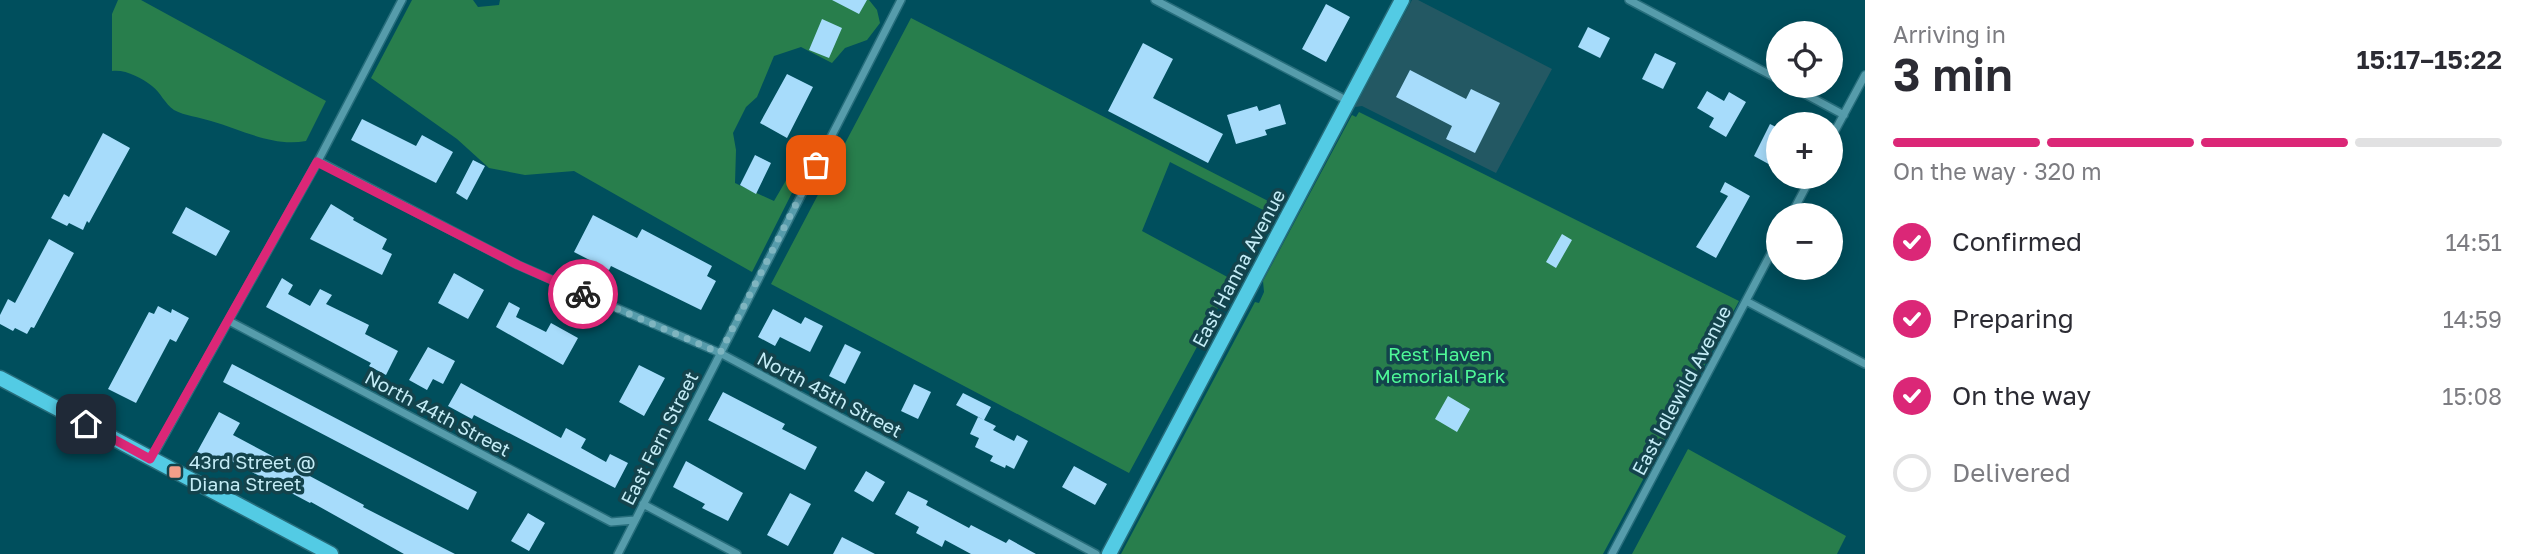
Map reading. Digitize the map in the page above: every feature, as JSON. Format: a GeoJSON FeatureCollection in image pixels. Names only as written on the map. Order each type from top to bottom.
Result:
{"type":"FeatureCollection","features":[{"type":"Feature","properties":{"kind":"street"},"geometry":{"type":"LineString","coordinates":[[150,459],[317,162],[402,0]]}},
{"type":"Feature","properties":{"kind":"street","name":"East Fern Street"},"geometry":{"type":"LineString","coordinates":[[618,554],[901,0]]}},
{"type":"Feature","properties":{"kind":"street"},"geometry":{"type":"LineString","coordinates":[[1155,0],[1348,102]]}},
{"type":"Feature","properties":{"kind":"street","name":"East Hanna Avenue"},"geometry":{"type":"LineString","coordinates":[[1109,554],[1402,0]]}},
{"type":"Feature","properties":{"kind":"street"},"geometry":{"type":"LineString","coordinates":[[1629,0],[1766,73]]}},
{"type":"Feature","properties":{"kind":"street"},"geometry":{"type":"LineString","coordinates":[[1812,98],[1844,115],[1865,75]]}},
{"type":"Feature","properties":{"kind":"street","name":"North 45th Street"},"geometry":{"type":"LineString","coordinates":[[317,162],[518,265],[720,353],[1096,554]]}},
{"type":"Feature","properties":{"kind":"street","name":"East Idlewild Avenue"},"geometry":{"type":"LineString","coordinates":[[1612,554],[1766,263]]}},
{"type":"Feature","properties":{"kind":"street"},"geometry":{"type":"LineString","coordinates":[[1746,301],[1865,364]]}},
{"type":"Feature","properties":{"kind":"street","name":"North 44th Street"},"geometry":{"type":"LineString","coordinates":[[229,321],[611,522],[635,520]]}},
{"type":"Feature","properties":{"kind":"street"},"geometry":{"type":"LineString","coordinates":[[0,378],[331,554]]}},
{"type":"Feature","properties":{"kind":"street"},"geometry":{"type":"LineString","coordinates":[[643,505],[737,554]]}},
{"type":"Feature","properties":{"kind":"shaded area"},"geometry":{"type":"Polygon","coordinates":[[[1412,0],[1418,0],[1552,69],[1496,173],[1362,106],[1355,107],[1412,0]]]}},
{"type":"Feature","properties":{"kind":"green space"},"geometry":{"type":"Polygon","coordinates":[[[118,0],[141,0],[326,101],[306,141],[269,140],[183,114],[171,108],[155,89],[143,80],[128,73],[112,71],[112,14],[118,0]]]}},
{"type":"Feature","properties":{"kind":"green space"},"geometry":{"type":"Polygon","coordinates":[[[412,0],[473,0],[478,7],[499,5],[500,0],[869,0],[877,10],[880,23],[867,40],[845,48],[832,63],[801,47],[774,56],[757,97],[746,107],[733,133],[736,150],[735,183],[774,201],[788,177],[798,181],[752,272],[574,171],[525,175],[489,168],[457,139],[371,78],[412,0]]]}},
{"type":"Feature","properties":{"kind":"green space"},"geometry":{"type":"Polygon","coordinates":[[[911,18],[1274,204],[1269,213],[1170,162],[1142,231],[1233,280],[1129,473],[771,284],[911,18]]]}},
{"type":"Feature","properties":{"kind":"green space","name":"Rest Haven Memorial Park"},"geometry":{"type":"Polygon","coordinates":[[[1359,112],[1739,301],[1603,554],[1121,554],[1255,302],[1259,303],[1264,292],[1263,281],[1352,115],[1356,117],[1359,112]]]}},
{"type":"Feature","properties":{"kind":"green space"},"geometry":{"type":"Polygon","coordinates":[[[1688,449],[1846,536],[1837,554],[1632,554],[1688,449]]]}},
{"type":"Feature","properties":{"kind":"building"},"geometry":{"type":"Polygon","coordinates":[[[832,0],[867,0],[859,14],[832,0]]]}},
{"type":"Feature","properties":{"kind":"building"},"geometry":{"type":"Polygon","coordinates":[[[1326,4],[1350,17],[1326,62],[1302,49],[1326,4]]]}},
{"type":"Feature","properties":{"kind":"building"},"geometry":{"type":"Polygon","coordinates":[[[822,19],[842,28],[829,58],[809,50],[822,19]]]}},
{"type":"Feature","properties":{"kind":"building"},"geometry":{"type":"Polygon","coordinates":[[[1588,27],[1610,38],[1600,58],[1578,47],[1588,27]]]}},
{"type":"Feature","properties":{"kind":"building"},"geometry":{"type":"Polygon","coordinates":[[[1143,43],[1173,59],[1153,98],[1223,134],[1208,163],[1108,111],[1143,43]]]}},
{"type":"Feature","properties":{"kind":"building"},"geometry":{"type":"Polygon","coordinates":[[[1655,53],[1676,63],[1663,89],[1642,79],[1655,53]]]}},
{"type":"Feature","properties":{"kind":"building"},"geometry":{"type":"Polygon","coordinates":[[[1410,70],[1466,99],[1471,89],[1500,103],[1475,153],[1446,139],[1452,126],[1396,97],[1410,70]]]}},
{"type":"Feature","properties":{"kind":"building"},"geometry":{"type":"Polygon","coordinates":[[[787,74],[813,87],[787,138],[760,123],[787,74]]]}},
{"type":"Feature","properties":{"kind":"building"},"geometry":{"type":"Polygon","coordinates":[[[1707,91],[1724,101],[1729,92],[1746,102],[1726,137],[1709,127],[1714,118],[1697,108],[1707,91]]]}},
{"type":"Feature","properties":{"kind":"building"},"geometry":{"type":"Polygon","coordinates":[[[1280,104],[1286,124],[1265,130],[1267,135],[1236,144],[1227,115],[1257,106],[1259,111],[1280,104]]]}},
{"type":"Feature","properties":{"kind":"building"},"geometry":{"type":"Polygon","coordinates":[[[362,119],[416,146],[422,135],[453,152],[436,183],[351,140],[362,119]]]}},
{"type":"Feature","properties":{"kind":"building"},"geometry":{"type":"Polygon","coordinates":[[[1766,132],[1766,163],[1754,156],[1766,132]]]}},
{"type":"Feature","properties":{"kind":"building"},"geometry":{"type":"Polygon","coordinates":[[[103,133],[130,148],[89,223],[87,221],[83,230],[69,223],[67,226],[51,218],[64,194],[69,197],[103,133]]]}},
{"type":"Feature","properties":{"kind":"building"},"geometry":{"type":"Polygon","coordinates":[[[755,155],[771,163],[756,194],[740,185],[755,155]]]}},
{"type":"Feature","properties":{"kind":"building"},"geometry":{"type":"Polygon","coordinates":[[[473,160],[485,166],[467,200],[456,193],[473,160]]]}},
{"type":"Feature","properties":{"kind":"building"},"geometry":{"type":"Polygon","coordinates":[[[1725,182],[1750,196],[1716,258],[1696,247],[1728,196],[1720,192],[1725,182]]]}},
{"type":"Feature","properties":{"kind":"building"},"geometry":{"type":"Polygon","coordinates":[[[331,204],[387,239],[382,249],[392,254],[382,275],[310,239],[331,204]]]}},
{"type":"Feature","properties":{"kind":"building"},"geometry":{"type":"Polygon","coordinates":[[[186,207],[230,231],[216,256],[172,233],[186,207]]]}},
{"type":"Feature","properties":{"kind":"building"},"geometry":{"type":"Polygon","coordinates":[[[593,215],[637,238],[642,229],[712,266],[707,276],[716,281],[701,310],[611,266],[609,270],[574,252],[593,215]]]}},
{"type":"Feature","properties":{"kind":"building"},"geometry":{"type":"Polygon","coordinates":[[[1562,234],[1572,240],[1556,268],[1546,262],[1562,234]]]}},
{"type":"Feature","properties":{"kind":"building"},"geometry":{"type":"Polygon","coordinates":[[[49,239],[74,253],[34,328],[31,327],[27,334],[15,328],[13,331],[0,324],[0,315],[8,299],[15,303],[49,239]]]}},
{"type":"Feature","properties":{"kind":"building"},"geometry":{"type":"Polygon","coordinates":[[[454,273],[484,290],[468,319],[438,303],[454,273]]]}},
{"type":"Feature","properties":{"kind":"building"},"geometry":{"type":"Polygon","coordinates":[[[282,278],[293,285],[288,294],[310,306],[320,289],[332,295],[326,304],[369,325],[365,334],[398,351],[386,375],[369,366],[371,363],[266,307],[282,278]]]}},
{"type":"Feature","properties":{"kind":"building"},"geometry":{"type":"Polygon","coordinates":[[[509,302],[520,308],[516,317],[546,332],[551,323],[578,338],[563,365],[496,327],[509,302]]]}},
{"type":"Feature","properties":{"kind":"building"},"geometry":{"type":"Polygon","coordinates":[[[158,306],[171,313],[172,309],[189,318],[176,342],[170,339],[136,403],[108,389],[149,312],[154,314],[158,306]]]}},
{"type":"Feature","properties":{"kind":"building"},"geometry":{"type":"Polygon","coordinates":[[[773,309],[801,324],[805,317],[823,326],[810,352],[780,337],[775,346],[758,337],[773,309]]]}},
{"type":"Feature","properties":{"kind":"building"},"geometry":{"type":"Polygon","coordinates":[[[845,344],[861,352],[845,384],[829,376],[845,344]]]}},
{"type":"Feature","properties":{"kind":"building"},"geometry":{"type":"Polygon","coordinates":[[[428,347],[455,361],[443,384],[433,379],[427,390],[409,380],[428,347]]]}},
{"type":"Feature","properties":{"kind":"building"},"geometry":{"type":"Polygon","coordinates":[[[232,364],[477,492],[468,510],[223,382],[232,364]]]}},
{"type":"Feature","properties":{"kind":"building"},"geometry":{"type":"Polygon","coordinates":[[[639,365],[665,378],[644,416],[619,402],[639,365]]]}},
{"type":"Feature","properties":{"kind":"building"},"geometry":{"type":"Polygon","coordinates":[[[461,383],[561,438],[566,428],[586,439],[581,448],[606,462],[610,454],[628,463],[615,488],[474,415],[472,419],[448,406],[461,383]]]}},
{"type":"Feature","properties":{"kind":"building"},"geometry":{"type":"Polygon","coordinates":[[[914,384],[931,392],[918,419],[901,411],[914,384]]]}},
{"type":"Feature","properties":{"kind":"building"},"geometry":{"type":"Polygon","coordinates":[[[723,392],[785,424],[782,429],[817,447],[805,470],[708,420],[723,392]]]}},
{"type":"Feature","properties":{"kind":"building"},"geometry":{"type":"Polygon","coordinates":[[[963,393],[991,407],[984,420],[956,405],[963,393]]]}},
{"type":"Feature","properties":{"kind":"building"},"geometry":{"type":"Polygon","coordinates":[[[1448,396],[1470,409],[1457,432],[1435,419],[1448,396]]]}},
{"type":"Feature","properties":{"kind":"building"},"geometry":{"type":"Polygon","coordinates":[[[219,412],[240,423],[233,435],[455,554],[404,554],[222,456],[218,463],[197,452],[219,412]]]}},
{"type":"Feature","properties":{"kind":"building"},"geometry":{"type":"Polygon","coordinates":[[[978,417],[996,426],[993,430],[1014,441],[1017,435],[1028,441],[1014,469],[990,461],[993,456],[975,447],[979,438],[970,434],[978,417]]]}},
{"type":"Feature","properties":{"kind":"building"},"geometry":{"type":"Polygon","coordinates":[[[686,461],[743,493],[728,521],[702,508],[705,504],[673,487],[686,461]]]}},
{"type":"Feature","properties":{"kind":"building"},"geometry":{"type":"Polygon","coordinates":[[[1074,466],[1107,484],[1095,505],[1062,487],[1074,466]]]}},
{"type":"Feature","properties":{"kind":"building"},"geometry":{"type":"Polygon","coordinates":[[[866,471],[885,482],[873,502],[854,491],[866,471]]]}},
{"type":"Feature","properties":{"kind":"building"},"geometry":{"type":"Polygon","coordinates":[[[908,491],[928,501],[926,505],[969,528],[971,525],[1006,543],[1009,539],[1036,554],[971,554],[945,540],[942,547],[916,533],[919,527],[895,514],[908,491]]]}},
{"type":"Feature","properties":{"kind":"building"},"geometry":{"type":"Polygon","coordinates":[[[790,493],[811,504],[788,546],[767,535],[790,493]]]}},
{"type":"Feature","properties":{"kind":"building"},"geometry":{"type":"Polygon","coordinates":[[[528,513],[545,523],[529,551],[511,541],[528,513]]]}},
{"type":"Feature","properties":{"kind":"building"},"geometry":{"type":"Polygon","coordinates":[[[842,537],[875,554],[833,554],[842,537]]]}},
{"type":"Feature","properties":{"kind":"way so far"},"geometry":{"type":"LineString","coordinates":[[583,294],[720,353],[816,165]]}},
{"type":"Feature","properties":{"kind":"place","name":"43rd Street @ Diana Street"},"geometry":{"type":"Point","coordinates":[175,472]}},
{"type":"Feature","properties":{"kind":"route"},"geometry":{"type":"LineString","coordinates":[[86,424],[150,459],[317,162],[518,265],[583,294]]}}]}
